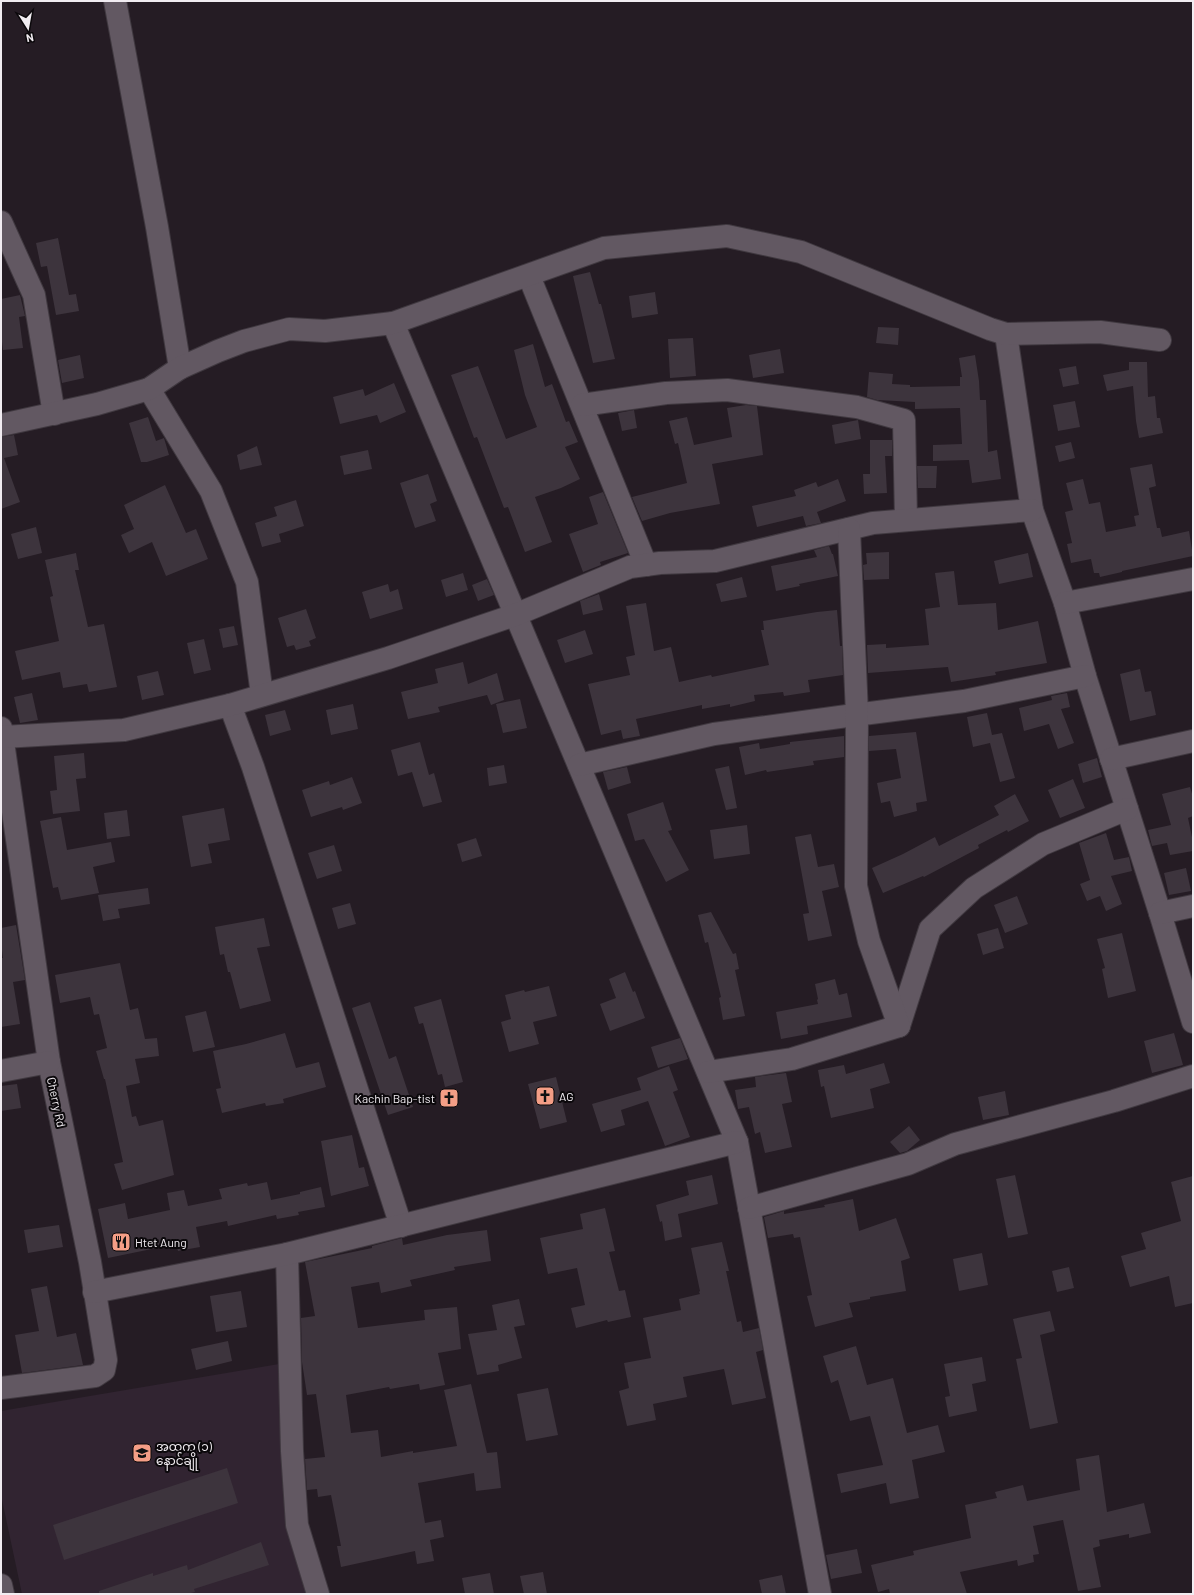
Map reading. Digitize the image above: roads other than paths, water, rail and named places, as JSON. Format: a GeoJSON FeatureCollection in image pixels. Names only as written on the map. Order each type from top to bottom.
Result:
{"type":"FeatureCollection","features":[{"type":"Feature","properties":{"kind":"street"},"geometry":{"type":"LineString","coordinates":[[115,1],[157,227],[180,368]]}},
{"type":"Feature","properties":{"kind":"street"},"geometry":{"type":"LineString","coordinates":[[1,222],[34,295],[54,414]]}},
{"type":"Feature","properties":{"kind":"street"},"geometry":{"type":"LineString","coordinates":[[1,425],[97,404],[149,389],[180,368],[244,341],[289,330],[325,331],[393,324],[604,248],[727,236],[801,252],[1006,334],[1100,332],[1160,340]]}},
{"type":"Feature","properties":{"kind":"street"},"geometry":{"type":"LineString","coordinates":[[529,276],[646,565]]}},
{"type":"Feature","properties":{"kind":"street"},"geometry":{"type":"LineString","coordinates":[[393,324],[737,1142],[820,1594]]}},
{"type":"Feature","properties":{"kind":"street"},"geometry":{"type":"LineString","coordinates":[[1006,334],[1032,510],[1065,603],[1085,676],[1193,1022]]}},
{"type":"Feature","properties":{"kind":"street"},"geometry":{"type":"LineString","coordinates":[[149,389],[211,491],[247,582],[262,695]]}},
{"type":"Feature","properties":{"kind":"street"},"geometry":{"type":"LineString","coordinates":[[582,405],[666,393],[727,390],[856,407],[904,420],[906,520]]}},
{"type":"Feature","properties":{"kind":"street"},"geometry":{"type":"LineString","coordinates":[[2,733],[124,730],[230,705],[388,658],[516,615],[630,567],[660,563],[715,561],[873,523],[1032,510]]}},
{"type":"Feature","properties":{"kind":"street"},"geometry":{"type":"LineString","coordinates":[[849,529],[857,714],[856,886],[869,941],[899,1026]]}},
{"type":"Feature","properties":{"kind":"street"},"geometry":{"type":"LineString","coordinates":[[1065,603],[1193,579]]}},
{"type":"Feature","properties":{"kind":"street"},"geometry":{"type":"LineString","coordinates":[[579,765],[714,734],[964,701],[1085,676]]}},
{"type":"Feature","properties":{"kind":"street"},"geometry":{"type":"LineString","coordinates":[[230,705],[253,767],[401,1226]]}},
{"type":"Feature","properties":{"kind":"street","name":"Cherry Rd"},"geometry":{"type":"LineString","coordinates":[[1,1388],[95,1376],[104,1370],[106,1360],[90,1262],[49,1062],[2,733]]}},
{"type":"Feature","properties":{"kind":"street"},"geometry":{"type":"LineString","coordinates":[[1111,759],[1193,741]]}},
{"type":"Feature","properties":{"kind":"street"},"geometry":{"type":"LineString","coordinates":[[899,1026],[930,929],[974,888],[1043,844],[1127,810]]}},
{"type":"Feature","properties":{"kind":"street"},"geometry":{"type":"LineString","coordinates":[[1160,913],[1193,906]]}},
{"type":"Feature","properties":{"kind":"street"},"geometry":{"type":"LineString","coordinates":[[708,1072],[792,1059],[899,1026]]}},
{"type":"Feature","properties":{"kind":"street"},"geometry":{"type":"LineString","coordinates":[[1,1071],[49,1062]]}},
{"type":"Feature","properties":{"kind":"street"},"geometry":{"type":"LineString","coordinates":[[749,1208],[908,1164],[955,1144],[1114,1101],[1193,1076]]}},
{"type":"Feature","properties":{"kind":"street"},"geometry":{"type":"LineString","coordinates":[[94,1292],[287,1254],[737,1142]]}},
{"type":"Feature","properties":{"kind":"street"},"geometry":{"type":"LineString","coordinates":[[287,1254],[292,1451],[297,1525],[318,1594]]}},
{"type":"Feature","properties":{"kind":"street"},"geometry":{"type":"LineString","coordinates":[[1,1585],[3,1594]]}},
{"type":"Feature","properties":{"kind":"place","name":"AG"},"geometry":{"type":"Point","coordinates":[545,1096]}},
{"type":"Feature","properties":{"kind":"place","name":"Kachin Bap-tist"},"geometry":{"type":"Point","coordinates":[449,1098]}},
{"type":"Feature","properties":{"kind":"place","name":"Htet Aung"},"geometry":{"type":"Point","coordinates":[121,1242]}},
{"type":"Feature","properties":{"kind":"place","name":"အထက (၁) နောင်ချို"},"geometry":{"type":"Point","coordinates":[142,1453]}}]}
